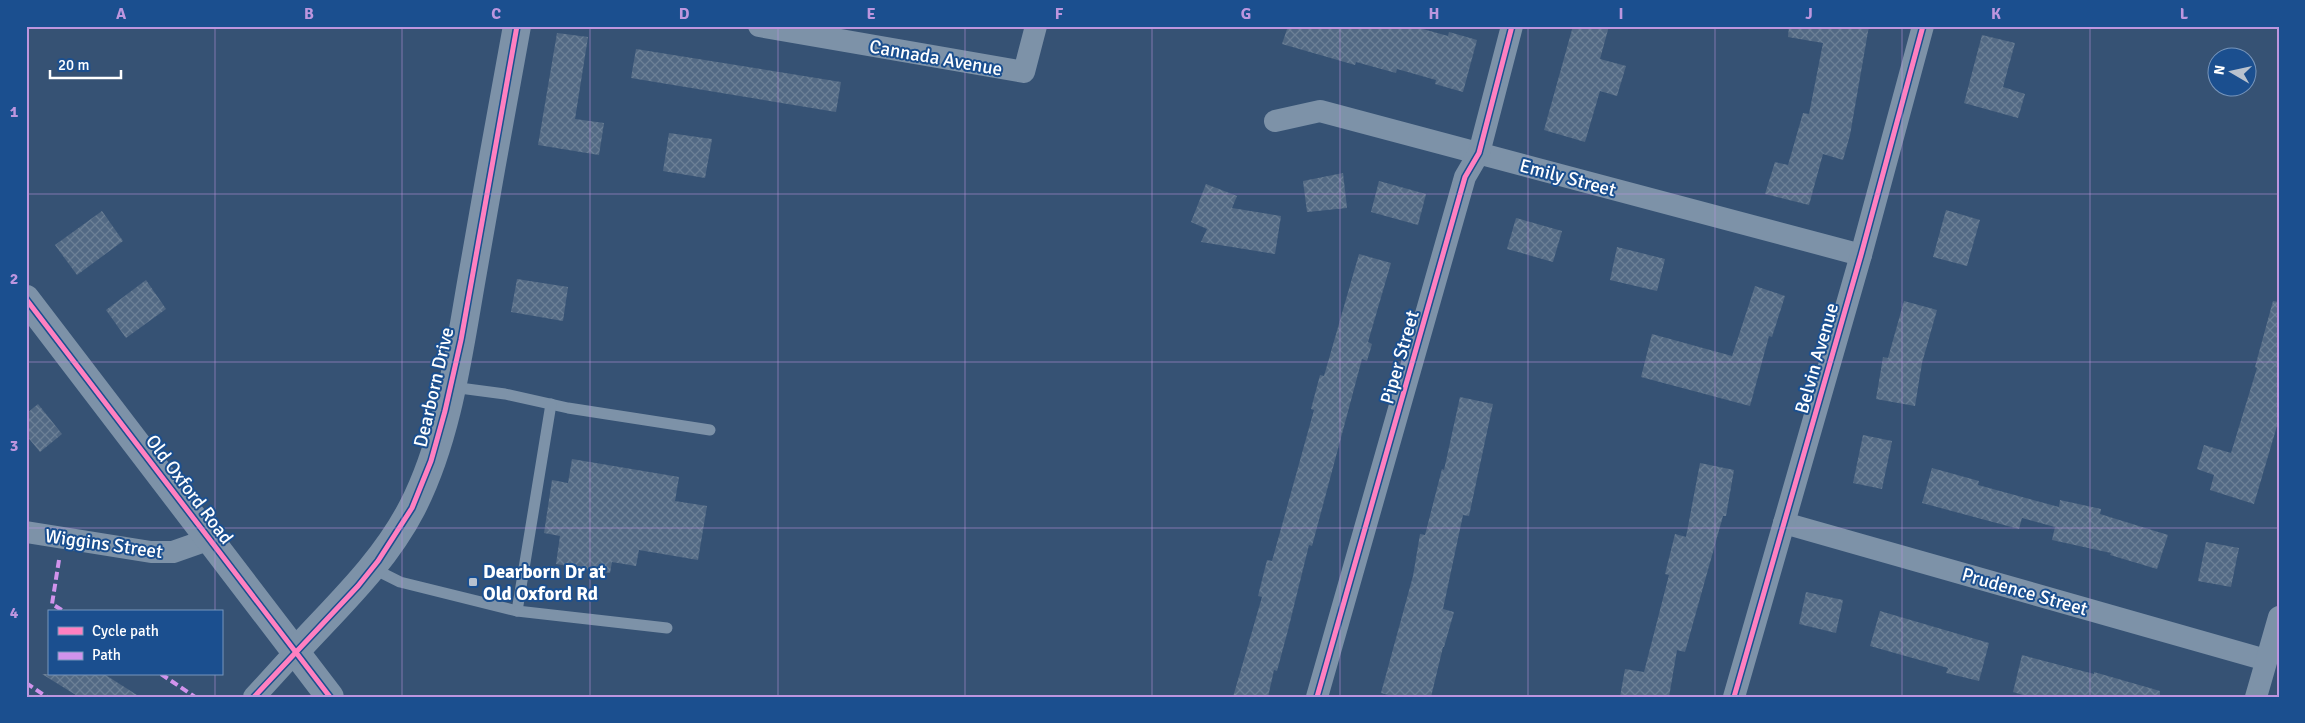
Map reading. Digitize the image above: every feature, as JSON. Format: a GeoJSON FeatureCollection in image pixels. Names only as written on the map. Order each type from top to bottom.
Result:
{"type":"FeatureCollection","features":[{"type":"Feature","properties":{"kind":"street","name":"Dearborn Drive"},"geometry":{"type":"LineString","coordinates":[[254,697],[372,568],[412,508],[431,462],[451,387],[461,340],[517,26]]}},
{"type":"Feature","properties":{"kind":"street","name":"Cannada Avenue"},"geometry":{"type":"LineString","coordinates":[[759,26],[1024,72],[1036,26]]}},
{"type":"Feature","properties":{"kind":"street","name":"Piper Street"},"geometry":{"type":"LineString","coordinates":[[1318,697],[1465,178],[1479,154],[1512,26]]}},
{"type":"Feature","properties":{"kind":"street","name":"Belvin Avenue"},"geometry":{"type":"LineString","coordinates":[[1734,697],[1923,26]]}},
{"type":"Feature","properties":{"kind":"street","name":"Emily Street"},"geometry":{"type":"LineString","coordinates":[[1275,121],[1320,111],[1860,255]]}},
{"type":"Feature","properties":{"kind":"street","name":"Old Oxford Road"},"geometry":{"type":"LineString","coordinates":[[26,299],[330,697]]}},
{"type":"Feature","properties":{"kind":"street","name":"Prudence Street"},"geometry":{"type":"LineString","coordinates":[[1784,524],[2266,660]]}},
{"type":"Feature","properties":{"kind":"street","name":"Wiggins Street"},"geometry":{"type":"LineString","coordinates":[[26,532],[151,552],[173,552],[210,539]]}},
{"type":"Feature","properties":{"kind":"street"},"geometry":{"type":"LineString","coordinates":[[2256,697],[2279,617]]}},
{"type":"Feature","properties":{"kind":"lane"},"geometry":{"type":"LineString","coordinates":[[451,387],[504,394],[551,404],[710,430]]}},
{"type":"Feature","properties":{"kind":"lane"},"geometry":{"type":"LineString","coordinates":[[517,611],[551,404]]}},
{"type":"Feature","properties":{"kind":"lane"},"geometry":{"type":"LineString","coordinates":[[372,568],[400,582],[517,611],[667,628]]}},
{"type":"Feature","properties":{"kind":"building"},"geometry":{"type":"Polygon","coordinates":[[[1288,26],[1412,26],[1448,36],[1449,32],[1477,40],[1463,92],[1435,84],[1436,80],[1397,69],[1396,73],[1356,62],[1355,65],[1282,44],[1288,26]]]}},
{"type":"Feature","properties":{"kind":"building"},"geometry":{"type":"Polygon","coordinates":[[[1573,26],[1609,26],[1600,59],[1626,66],[1617,96],[1600,91],[1585,142],[1544,130],[1573,26]]]}},
{"type":"Feature","properties":{"kind":"building"},"geometry":{"type":"Polygon","coordinates":[[[1789,26],[1869,26],[1850,135],[1843,160],[1823,154],[1809,205],[1765,194],[1775,162],[1788,165],[1803,113],[1809,114],[1823,43],[1788,37],[1789,26]]]}},
{"type":"Feature","properties":{"kind":"building"},"geometry":{"type":"Polygon","coordinates":[[[557,33],[588,37],[575,119],[604,123],[599,155],[538,145],[557,33]]]}},
{"type":"Feature","properties":{"kind":"building"},"geometry":{"type":"Polygon","coordinates":[[[1982,35],[2015,43],[2003,87],[2025,94],[2018,118],[1964,103],[1982,35]]]}},
{"type":"Feature","properties":{"kind":"building"},"geometry":{"type":"Polygon","coordinates":[[[636,49],[841,82],[836,112],[631,78],[636,49]]]}},
{"type":"Feature","properties":{"kind":"building"},"geometry":{"type":"Polygon","coordinates":[[[669,133],[712,139],[705,178],[663,171],[669,133]]]}},
{"type":"Feature","properties":{"kind":"building"},"geometry":{"type":"Polygon","coordinates":[[[1343,173],[1347,208],[1307,212],[1303,181],[1343,173]]]}},
{"type":"Feature","properties":{"kind":"building"},"geometry":{"type":"Polygon","coordinates":[[[1379,181],[1426,194],[1418,225],[1371,212],[1379,181]]]}},
{"type":"Feature","properties":{"kind":"building"},"geometry":{"type":"Polygon","coordinates":[[[1206,184],[1237,196],[1232,208],[1281,216],[1275,254],[1201,242],[1207,229],[1191,222],[1206,184]]]}},
{"type":"Feature","properties":{"kind":"building"},"geometry":{"type":"Polygon","coordinates":[[[1946,210],[1980,220],[1967,266],[1933,257],[1946,210]]]}},
{"type":"Feature","properties":{"kind":"building"},"geometry":{"type":"Polygon","coordinates":[[[102,211],[123,241],[77,275],[55,245],[102,211]]]}},
{"type":"Feature","properties":{"kind":"building"},"geometry":{"type":"Polygon","coordinates":[[[1516,218],[1562,231],[1553,262],[1507,249],[1516,218]]]}},
{"type":"Feature","properties":{"kind":"building"},"geometry":{"type":"Polygon","coordinates":[[[1617,247],[1665,259],[1657,291],[1610,280],[1617,247]]]}},
{"type":"Feature","properties":{"kind":"building"},"geometry":{"type":"Polygon","coordinates":[[[1359,254],[1391,263],[1368,342],[1372,344],[1367,361],[1362,359],[1312,546],[1309,545],[1277,671],[1274,670],[1268,697],[1233,697],[1262,597],[1258,596],[1267,560],[1272,561],[1314,410],[1311,409],[1320,375],[1324,376],[1359,254]]]}},
{"type":"Feature","properties":{"kind":"building"},"geometry":{"type":"Polygon","coordinates":[[[517,279],[568,287],[563,321],[511,312],[517,279]]]}},
{"type":"Feature","properties":{"kind":"building"},"geometry":{"type":"Polygon","coordinates":[[[146,280],[166,309],[126,338],[106,310],[146,280]]]}},
{"type":"Feature","properties":{"kind":"building"},"geometry":{"type":"Polygon","coordinates":[[[1755,286],[1785,296],[1772,337],[1769,336],[1750,406],[1641,377],[1652,334],[1732,356],[1755,286]]]}},
{"type":"Feature","properties":{"kind":"building"},"geometry":{"type":"Polygon","coordinates":[[[1904,301],[1937,310],[1922,363],[1915,406],[1876,399],[1883,357],[1888,358],[1904,301]]]}},
{"type":"Feature","properties":{"kind":"building"},"geometry":{"type":"Polygon","coordinates":[[[2273,301],[2279,302],[2279,419],[2254,504],[2210,490],[2214,475],[2197,469],[2204,445],[2231,453],[2257,368],[2255,367],[2273,301]]]}},
{"type":"Feature","properties":{"kind":"building"},"geometry":{"type":"Polygon","coordinates":[[[1460,397],[1493,404],[1469,516],[1463,515],[1443,609],[1454,612],[1431,697],[1396,697],[1381,693],[1413,576],[1420,534],[1425,535],[1442,469],[1444,470],[1460,397]]]}},
{"type":"Feature","properties":{"kind":"building"},"geometry":{"type":"Polygon","coordinates":[[[38,404],[62,434],[40,452],[26,435],[26,414],[38,404]]]}},
{"type":"Feature","properties":{"kind":"building"},"geometry":{"type":"Polygon","coordinates":[[[1863,435],[1892,441],[1882,489],[1853,483],[1863,435]]]}},
{"type":"Feature","properties":{"kind":"building"},"geometry":{"type":"Polygon","coordinates":[[[572,459],[679,477],[675,501],[707,506],[698,560],[639,550],[636,566],[612,562],[610,573],[556,564],[560,536],[544,533],[552,480],[568,483],[572,459]]]}},
{"type":"Feature","properties":{"kind":"building"},"geometry":{"type":"Polygon","coordinates":[[[1700,463],[1734,470],[1726,516],[1723,516],[1685,652],[1677,650],[1669,697],[1620,697],[1625,669],[1644,672],[1669,575],[1665,574],[1675,534],[1686,537],[1700,463]]]}},
{"type":"Feature","properties":{"kind":"building"},"geometry":{"type":"Polygon","coordinates":[[[1932,468],[1979,481],[1978,485],[2059,507],[2060,500],[2101,509],[2100,514],[2168,535],[2157,569],[2110,555],[2111,553],[2052,540],[2055,527],[2022,518],[2019,529],[1922,503],[1932,468]]]}},
{"type":"Feature","properties":{"kind":"building"},"geometry":{"type":"Polygon","coordinates":[[[2206,542],[2239,548],[2231,587],[2198,581],[2206,542]]]}},
{"type":"Feature","properties":{"kind":"building"},"geometry":{"type":"Polygon","coordinates":[[[1806,592],[1843,600],[1836,633],[1799,624],[1806,592]]]}},
{"type":"Feature","properties":{"kind":"building"},"geometry":{"type":"Polygon","coordinates":[[[1880,611],[1989,643],[1979,681],[1946,673],[1948,668],[1870,646],[1880,611]]]}},
{"type":"Feature","properties":{"kind":"building"},"geometry":{"type":"Polygon","coordinates":[[[2022,655],[2094,674],[2094,672],[2160,691],[2160,697],[2029,697],[2013,692],[2022,655]]]}},
{"type":"Feature","properties":{"kind":"building"},"geometry":{"type":"Polygon","coordinates":[[[42,674],[48,674],[48,676],[107,676],[140,697],[79,697],[42,674]]]}},
{"type":"Feature","properties":{"kind":"marked path"},"geometry":{"type":"LineString","coordinates":[[59,560],[52,604],[62,610]]}},
{"type":"Feature","properties":{"kind":"marked path"},"geometry":{"type":"LineString","coordinates":[[164,676],[195,697]]}},
{"type":"Feature","properties":{"kind":"marked path"},"geometry":{"type":"LineString","coordinates":[[26,683],[47,697]]}},
{"type":"Feature","properties":{"kind":"cycle path"},"geometry":{"type":"LineString","coordinates":[[254,697],[358,586],[378,561],[412,508],[431,461],[445,411],[461,340],[517,26]]}},
{"type":"Feature","properties":{"kind":"cycle path"},"geometry":{"type":"LineString","coordinates":[[1317,697],[1465,177],[1479,153],[1512,26]]}},
{"type":"Feature","properties":{"kind":"cycle path"},"geometry":{"type":"LineString","coordinates":[[1734,697],[1861,255],[1923,26]]}},
{"type":"Feature","properties":{"kind":"cycle path"},"geometry":{"type":"LineString","coordinates":[[26,299],[330,697]]}},
{"type":"Feature","properties":{"kind":"place","name":"Dearborn Dr at Old Oxford Rd"},"geometry":{"type":"Point","coordinates":[473,582]}}]}
